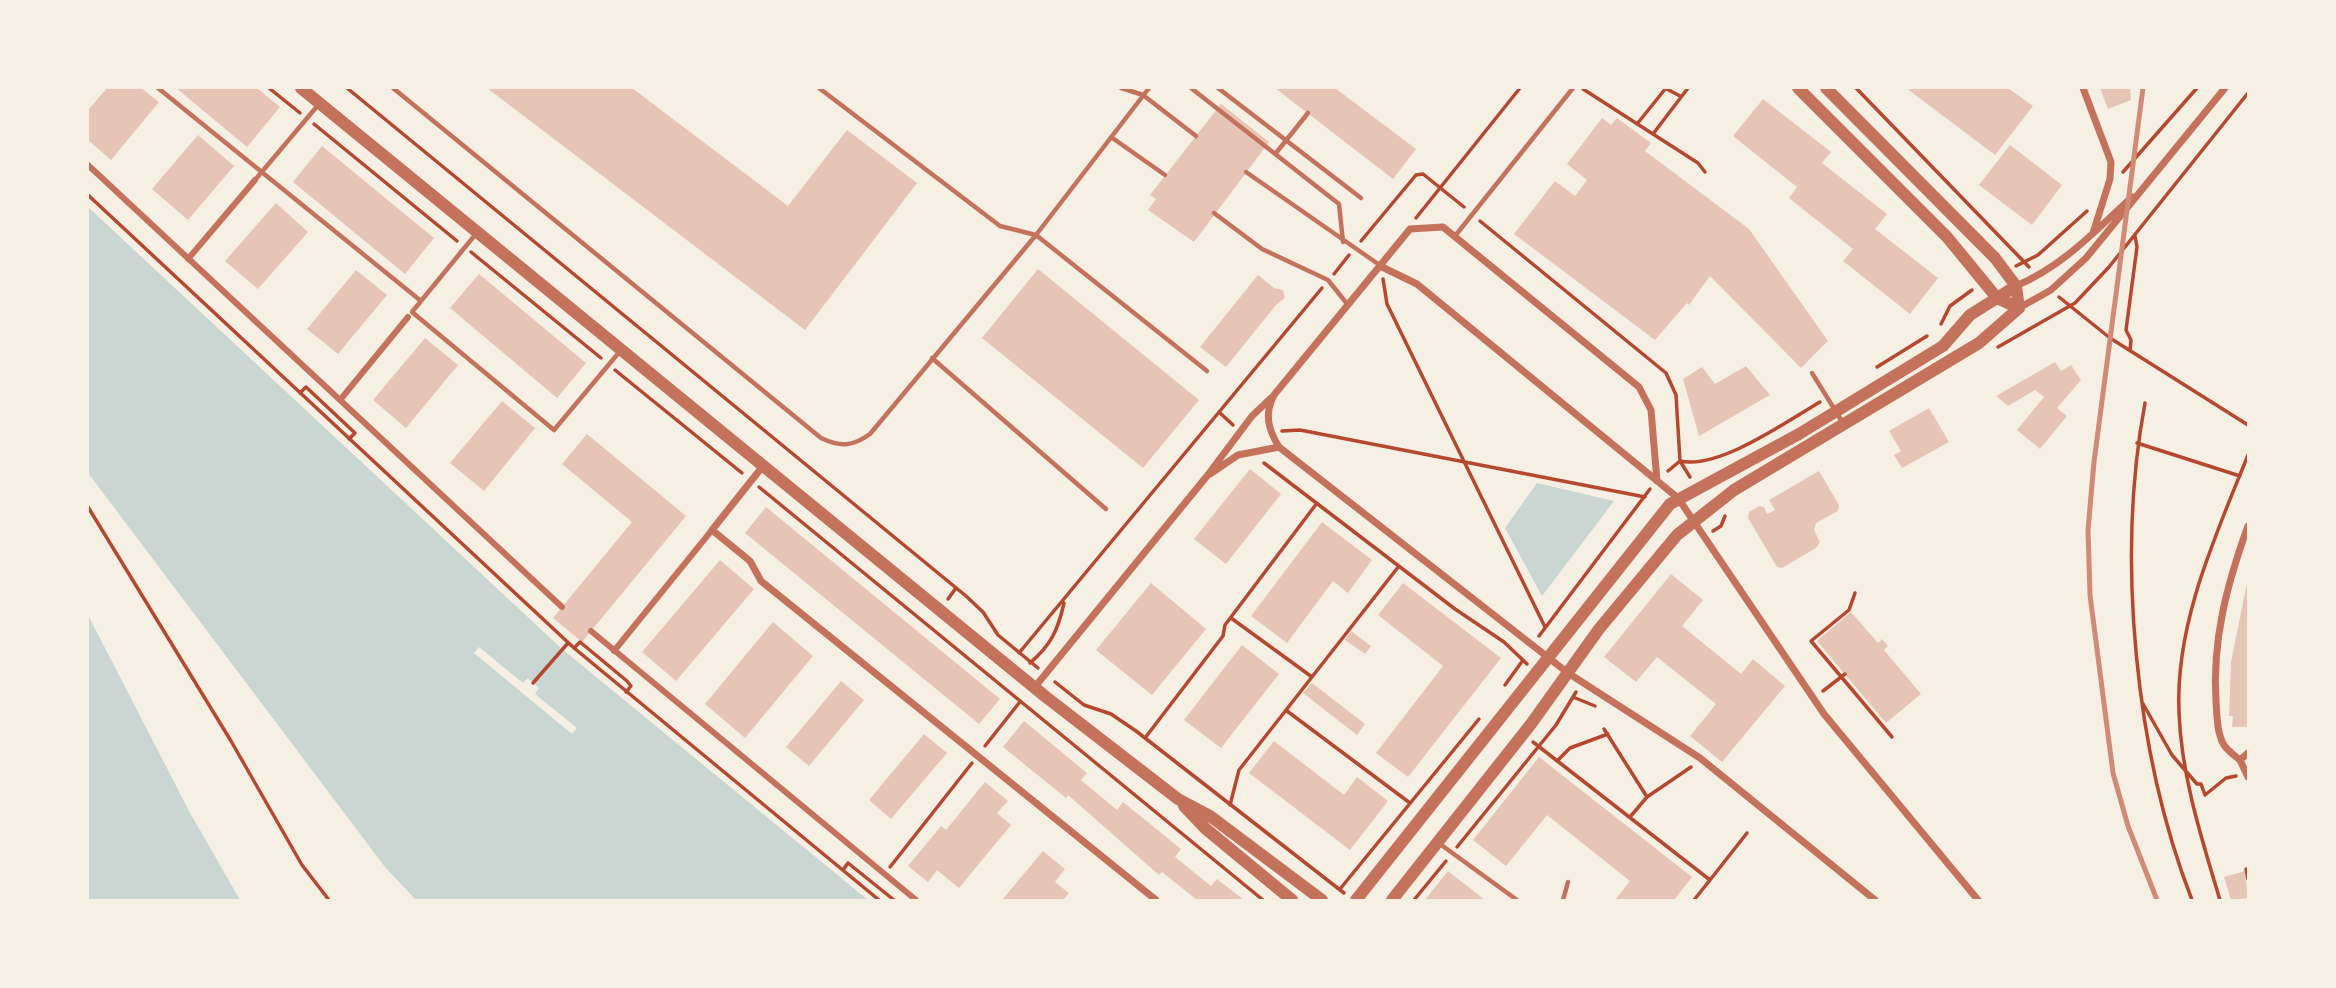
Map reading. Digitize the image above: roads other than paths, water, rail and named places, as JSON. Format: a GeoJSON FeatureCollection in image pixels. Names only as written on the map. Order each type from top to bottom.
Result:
{"type":"FeatureCollection","features":[{"type":"Feature","properties":{"kind":"street"},"geometry":{"type":"LineString","coordinates":[[301,88],[1034,688],[1178,799],[1206,829],[1292,901]]}},
{"type":"Feature","properties":{"kind":"street"},"geometry":{"type":"LineString","coordinates":[[1798,88],[1947,237],[1983,284],[1997,298],[2019,309]]}},
{"type":"Feature","properties":{"kind":"street"},"geometry":{"type":"LineString","coordinates":[[1826,88],[1995,258],[2016,286],[2019,309]]}},
{"type":"Feature","properties":{"kind":"street"},"geometry":{"type":"LineString","coordinates":[[2083,88],[2111,162],[2106,191],[2092,234]]}},
{"type":"Feature","properties":{"kind":"street"},"geometry":{"type":"LineString","coordinates":[[1392,901],[1523,734],[1600,629],[1677,535],[1734,490],[1979,342],[2019,309],[2051,290],[2098,244],[2225,88]]}},
{"type":"Feature","properties":{"kind":"street"},"geometry":{"type":"LineString","coordinates":[[88,165],[562,607]]}},
{"type":"Feature","properties":{"kind":"street"},"geometry":{"type":"LineString","coordinates":[[188,259],[255,180]]}},
{"type":"Feature","properties":{"kind":"street"},"geometry":{"type":"LineString","coordinates":[[1356,901],[1503,718],[1653,522],[1678,498],[1836,411],[1943,346],[1970,315],[2067,258],[2148,182]]}},
{"type":"Feature","properties":{"kind":"street"},"geometry":{"type":"LineString","coordinates":[[1034,688],[1207,476],[1240,431],[1274,395],[1410,229],[1443,227],[1639,387],[1651,410],[1657,481]]}},
{"type":"Feature","properties":{"kind":"street"},"geometry":{"type":"LineString","coordinates":[[1381,267],[1417,284],[1678,498],[1824,714],[1978,901]]}},
{"type":"Feature","properties":{"kind":"street"},"geometry":{"type":"LineString","coordinates":[[340,400],[410,314]]}},
{"type":"Feature","properties":{"kind":"street"},"geometry":{"type":"LineString","coordinates":[[1274,395],[1268,406],[1270,431],[1279,447],[1568,673],[1700,758],[1875,901]]}},
{"type":"Feature","properties":{"kind":"street"},"geometry":{"type":"LineString","coordinates":[[1207,476],[1238,455],[1279,447]]}},
{"type":"Feature","properties":{"kind":"street"},"geometry":{"type":"LineString","coordinates":[[614,651],[763,466]]}},
{"type":"Feature","properties":{"kind":"street"},"geometry":{"type":"LineString","coordinates":[[2248,775],[2240,760],[2223,744],[2217,720],[2215,677],[2218,625],[2232,572],[2249,526]]}},
{"type":"Feature","properties":{"kind":"street"},"geometry":{"type":"LineString","coordinates":[[712,530],[750,561],[761,580],[979,754],[1156,901]]}},
{"type":"Feature","properties":{"kind":"street"},"geometry":{"type":"LineString","coordinates":[[591,631],[916,901]]}},
{"type":"Feature","properties":{"kind":"street"},"geometry":{"type":"LineString","coordinates":[[2240,760],[2249,753]]}},
{"type":"Feature","properties":{"kind":"street"},"geometry":{"type":"LineString","coordinates":[[1178,799],[1210,816],[1322,901]]}},
{"type":"Feature","properties":{"kind":"lane"},"geometry":{"type":"LineString","coordinates":[[158,88],[421,301]]}},
{"type":"Feature","properties":{"kind":"lane"},"geometry":{"type":"LineString","coordinates":[[393,88],[828,441],[847,446],[870,434],[1036,235],[1149,88]]}},
{"type":"Feature","properties":{"kind":"lane"},"geometry":{"type":"LineString","coordinates":[[819,88],[1000,226],[1036,235],[1208,371]]}},
{"type":"Feature","properties":{"kind":"lane"},"geometry":{"type":"LineString","coordinates":[[1121,88],[1143,95],[1196,135]]}},
{"type":"Feature","properties":{"kind":"lane"},"geometry":{"type":"LineString","coordinates":[[1191,88],[1339,204],[1343,242]]}},
{"type":"Feature","properties":{"kind":"lane"},"geometry":{"type":"LineString","coordinates":[[1218,88],[1361,198]]}},
{"type":"Feature","properties":{"kind":"lane"},"geometry":{"type":"LineString","coordinates":[[1455,236],[1573,88]]}},
{"type":"Feature","properties":{"kind":"lane"},"geometry":{"type":"LineString","coordinates":[[255,180],[320,103]]}},
{"type":"Feature","properties":{"kind":"lane"},"geometry":{"type":"LineString","coordinates":[[1276,153],[1308,113]]}},
{"type":"Feature","properties":{"kind":"lane"},"geometry":{"type":"LineString","coordinates":[[1111,137],[1165,175]]}},
{"type":"Feature","properties":{"kind":"lane"},"geometry":{"type":"LineString","coordinates":[[1246,172],[1381,267]]}},
{"type":"Feature","properties":{"kind":"lane"},"geometry":{"type":"LineString","coordinates":[[1214,213],[1262,249],[1328,280],[1348,305]]}},
{"type":"Feature","properties":{"kind":"lane"},"geometry":{"type":"LineString","coordinates":[[478,231],[410,314],[554,430],[622,350]]}},
{"type":"Feature","properties":{"kind":"lane"},"geometry":{"type":"LineString","coordinates":[[932,358],[1107,509]]}},
{"type":"Feature","properties":{"kind":"lane"},"geometry":{"type":"LineString","coordinates":[[1812,373],[1844,423]]}},
{"type":"Feature","properties":{"kind":"lane"},"geometry":{"type":"LineString","coordinates":[[1437,842],[1517,901]]}},
{"type":"Feature","properties":{"kind":"lane"},"geometry":{"type":"LineString","coordinates":[[1563,901],[1568,882]]}},
{"type":"Feature","properties":{"kind":"railway"},"geometry":{"type":"LineString","coordinates":[[2143,88],[2094,462],[2088,530],[2090,595],[2113,773],[2128,826],[2157,900]]}}]}
